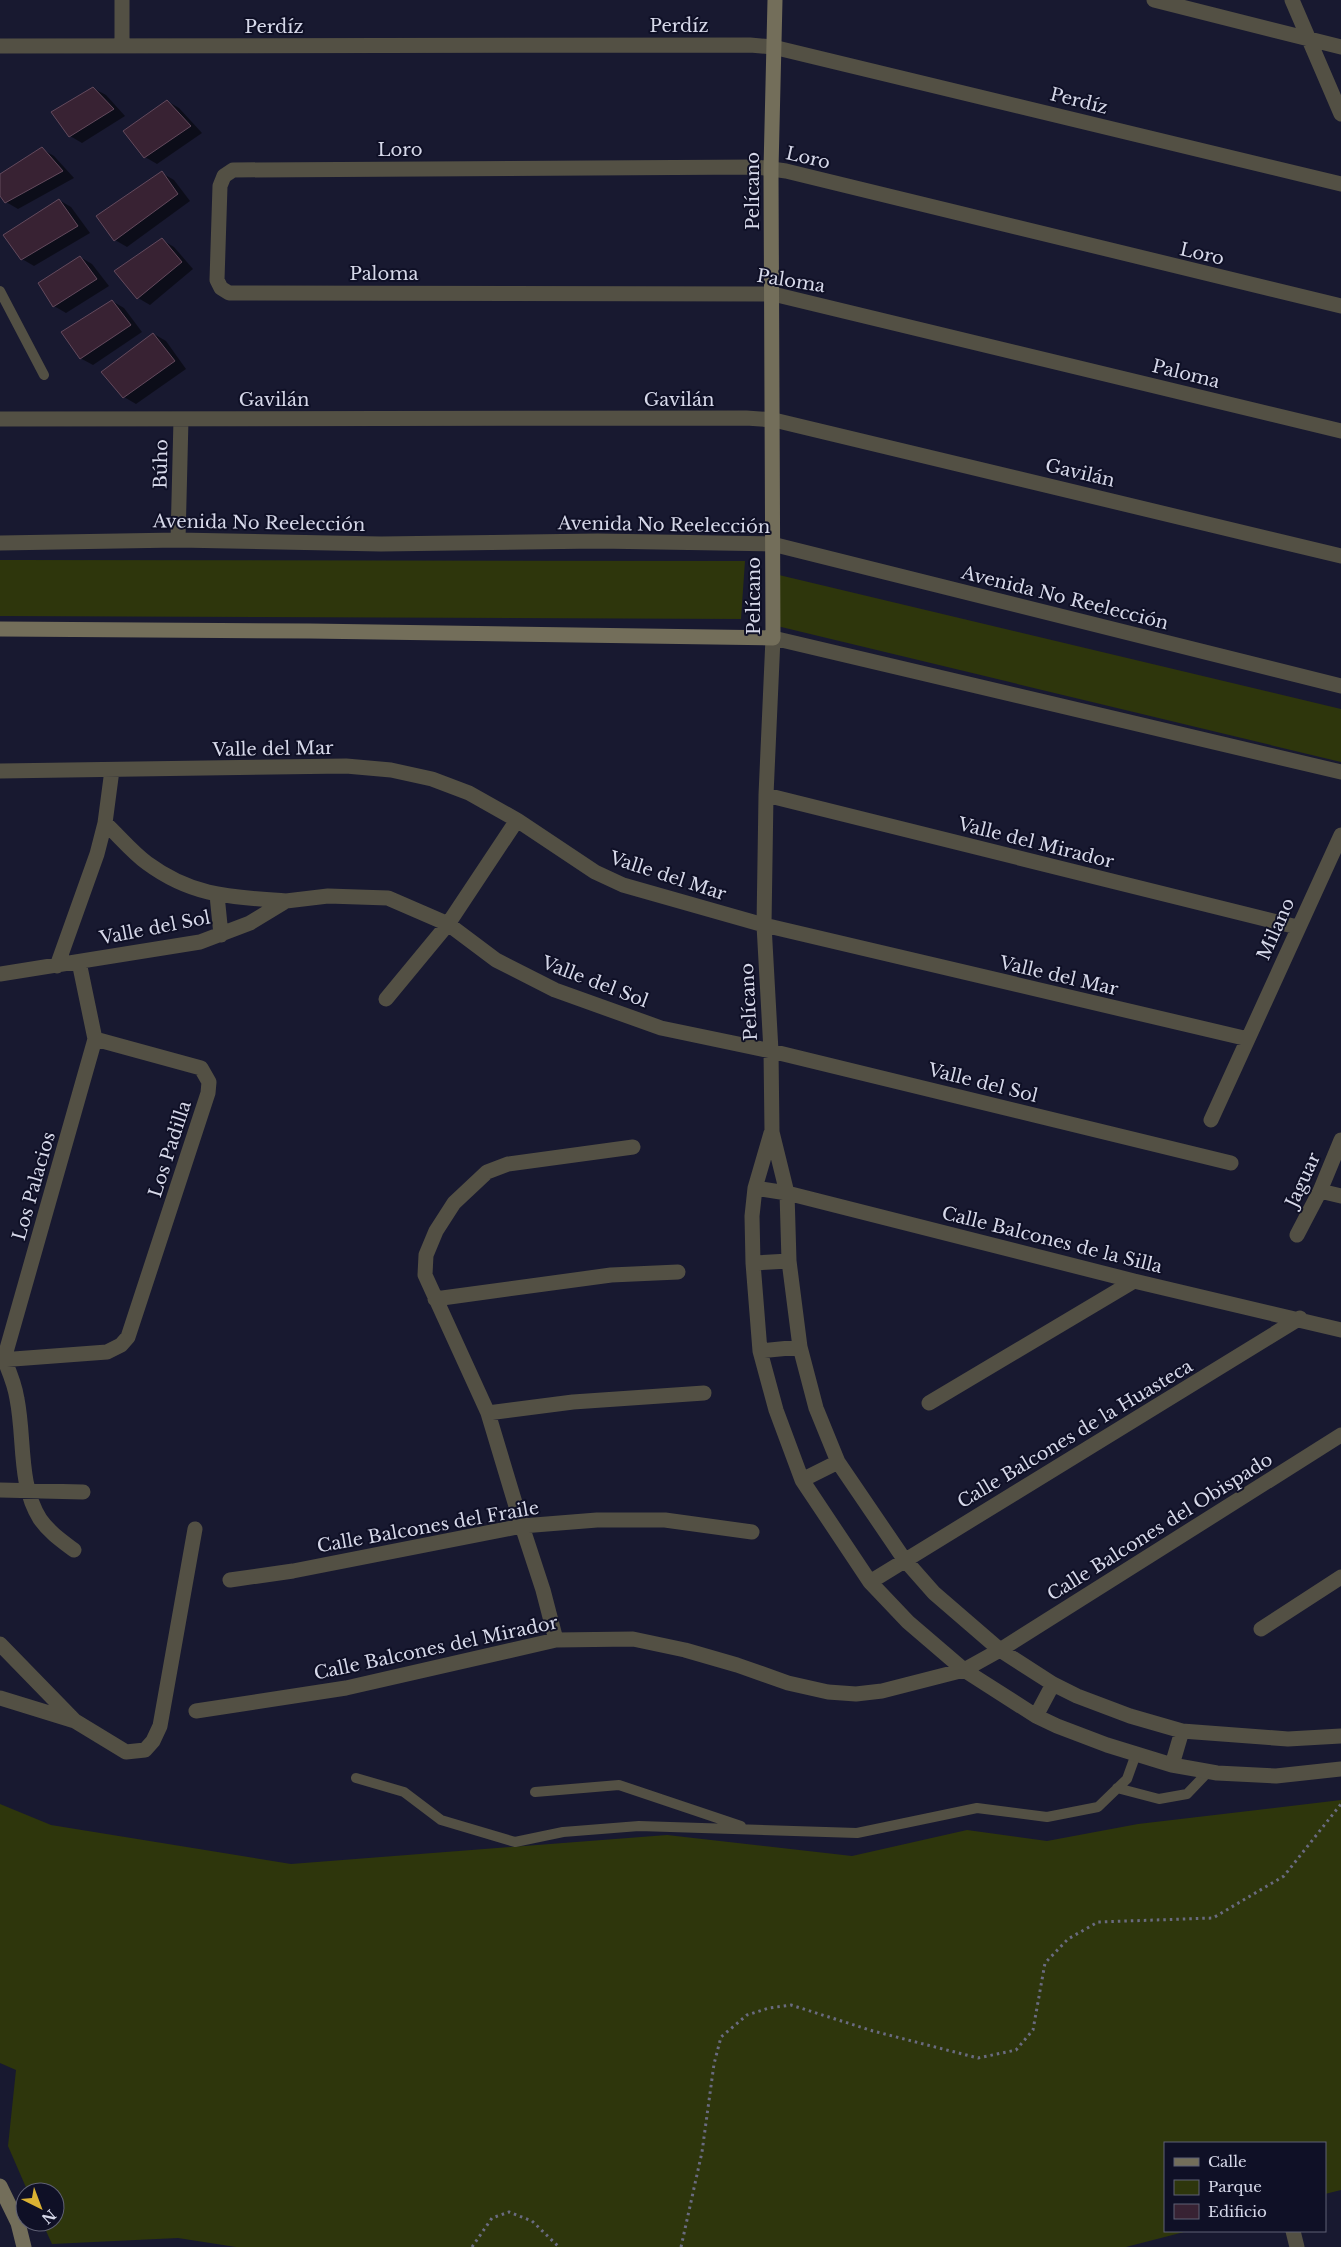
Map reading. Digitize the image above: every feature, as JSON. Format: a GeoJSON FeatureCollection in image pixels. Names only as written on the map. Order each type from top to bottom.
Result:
{"type":"FeatureCollection","features":[{"type":"Feature","properties":{"kind":"street"},"geometry":{"type":"LineString","coordinates":[[122,0],[122,46]]}},
{"type":"Feature","properties":{"kind":"street","name":"Pelícano"},"geometry":{"type":"LineString","coordinates":[[775,0],[771,169],[774,420],[773,638],[766,795],[764,925],[772,1132],[787,1193],[788,1261],[800,1347],[816,1408],[838,1462],[904,1560],[934,1593],[1000,1650],[1053,1684],[1077,1696],[1182,1731],[1288,1739],[1341,1736]]}},
{"type":"Feature","properties":{"kind":"street"},"geometry":{"type":"LineString","coordinates":[[1154,0],[1341,47]]}},
{"type":"Feature","properties":{"kind":"street"},"geometry":{"type":"LineString","coordinates":[[1292,0],[1341,114]]}},
{"type":"Feature","properties":{"kind":"street","name":"Perdíz"},"geometry":{"type":"LineString","coordinates":[[0,46],[750,45],[773,47],[1341,184]]}},
{"type":"Feature","properties":{"kind":"street","name":"Loro"},"geometry":{"type":"LineString","coordinates":[[221,288],[217,280],[220,186],[224,176],[233,170],[738,166],[771,169],[1341,306]]}},
{"type":"Feature","properties":{"kind":"street","name":"Paloma"},"geometry":{"type":"LineString","coordinates":[[221,288],[229,293],[773,294],[1341,431]]}},
{"type":"Feature","properties":{"kind":"street","name":"Gavilán"},"geometry":{"type":"LineString","coordinates":[[0,419],[746,418],[774,420],[1341,556]]}},
{"type":"Feature","properties":{"kind":"street","name":"Búho"},"geometry":{"type":"LineString","coordinates":[[178,540],[181,419]]}},
{"type":"Feature","properties":{"kind":"street","name":"Avenida No Reelección"},"geometry":{"type":"LineString","coordinates":[[0,543],[178,540],[381,544],[598,542],[772,544],[1341,686]]}},
{"type":"Feature","properties":{"kind":"street"},"geometry":{"type":"LineString","coordinates":[[0,629],[301,630],[773,638],[1341,772]]}},
{"type":"Feature","properties":{"kind":"street","name":"Valle del Mar"},"geometry":{"type":"LineString","coordinates":[[0,771],[346,766],[391,770],[442,782],[468,793],[517,820],[595,872],[623,885],[764,925],[1248,1039]]}},
{"type":"Feature","properties":{"kind":"street"},"geometry":{"type":"LineString","coordinates":[[57,966],[85,890],[105,823],[112,770]]}},
{"type":"Feature","properties":{"kind":"street","name":"Valle del Mirador"},"geometry":{"type":"LineString","coordinates":[[766,795],[1297,927]]}},
{"type":"Feature","properties":{"kind":"street"},"geometry":{"type":"LineString","coordinates":[[386,999],[448,924],[517,820]]}},
{"type":"Feature","properties":{"kind":"street"},"geometry":{"type":"LineString","coordinates":[[105,823],[146,862],[169,878],[192,888],[217,895],[286,902]]}},
{"type":"Feature","properties":{"kind":"street","name":"Milano"},"geometry":{"type":"LineString","coordinates":[[1211,1120],[1297,927],[1341,835]]}},
{"type":"Feature","properties":{"kind":"street"},"geometry":{"type":"LineString","coordinates":[[217,895],[221,935]]}},
{"type":"Feature","properties":{"kind":"street","name":"Valle del Sol"},"geometry":{"type":"LineString","coordinates":[[0,974],[200,942],[250,923],[286,902],[328,896],[388,898],[448,924],[496,960],[555,990],[661,1028],[770,1051],[1231,1164]]}},
{"type":"Feature","properties":{"kind":"street","name":"Los Palacios"},"geometry":{"type":"LineString","coordinates":[[2,1360],[95,1039],[80,962]]}},
{"type":"Feature","properties":{"kind":"street","name":"Los Padilla"},"geometry":{"type":"LineString","coordinates":[[2,1360],[107,1352],[122,1345],[131,1329],[208,1093],[209,1082],[200,1068],[95,1039]]}},
{"type":"Feature","properties":{"kind":"street","name":"Pelícano"},"geometry":{"type":"LineString","coordinates":[[772,1132],[755,1188],[752,1216],[753,1263],[760,1351],[776,1410],[802,1480],[870,1582],[908,1622],[964,1670],[1036,1716],[1172,1766],[1276,1776],[1341,1769]]}},
{"type":"Feature","properties":{"kind":"street","name":"Jaguar"},"geometry":{"type":"LineString","coordinates":[[1297,1235],[1320,1191],[1341,1140]]}},
{"type":"Feature","properties":{"kind":"street"},"geometry":{"type":"LineString","coordinates":[[556,1640],[543,1590],[488,1413],[435,1299],[426,1275],[426,1255],[436,1231],[454,1203],[488,1172],[508,1164],[633,1147]]}},
{"type":"Feature","properties":{"kind":"street","name":"Calle Balcones de la Silla"},"geometry":{"type":"LineString","coordinates":[[755,1188],[787,1193],[1134,1281],[1300,1318],[1341,1330]]}},
{"type":"Feature","properties":{"kind":"street"},"geometry":{"type":"LineString","coordinates":[[1320,1191],[1341,1196]]}},
{"type":"Feature","properties":{"kind":"street"},"geometry":{"type":"LineString","coordinates":[[753,1263],[788,1261]]}},
{"type":"Feature","properties":{"kind":"street"},"geometry":{"type":"LineString","coordinates":[[435,1299],[610,1275],[678,1272]]}},
{"type":"Feature","properties":{"kind":"street"},"geometry":{"type":"LineString","coordinates":[[929,1403],[1134,1281]]}},
{"type":"Feature","properties":{"kind":"street","name":"Calle Balcones de la Huasteca"},"geometry":{"type":"LineString","coordinates":[[870,1582],[1300,1318]]}},
{"type":"Feature","properties":{"kind":"street"},"geometry":{"type":"LineString","coordinates":[[760,1351],[800,1347]]}},
{"type":"Feature","properties":{"kind":"street"},"geometry":{"type":"LineString","coordinates":[[2,1360],[13,1378],[18,1401],[27,1490],[41,1521],[52,1533],[74,1550]]}},
{"type":"Feature","properties":{"kind":"street"},"geometry":{"type":"LineString","coordinates":[[488,1413],[573,1402],[704,1394]]}},
{"type":"Feature","properties":{"kind":"street","name":"Calle Balcones del Obispado"},"geometry":{"type":"LineString","coordinates":[[1000,1650],[1341,1435]]}},
{"type":"Feature","properties":{"kind":"street"},"geometry":{"type":"LineString","coordinates":[[802,1480],[838,1462]]}},
{"type":"Feature","properties":{"kind":"street"},"geometry":{"type":"LineString","coordinates":[[0,1490],[83,1492]]}},
{"type":"Feature","properties":{"kind":"street","name":"Calle Balcones del Fraile"},"geometry":{"type":"LineString","coordinates":[[230,1580],[293,1572],[522,1526],[597,1520],[665,1520],[752,1532]]}},
{"type":"Feature","properties":{"kind":"street"},"geometry":{"type":"LineString","coordinates":[[0,1644],[75,1721],[126,1752],[145,1750],[153,1741],[160,1726],[195,1529]]}},
{"type":"Feature","properties":{"kind":"street"},"geometry":{"type":"LineString","coordinates":[[1261,1629],[1341,1577]]}},
{"type":"Feature","properties":{"kind":"street","name":"Calle Balcones del Mirador"},"geometry":{"type":"LineString","coordinates":[[196,1711],[346,1688],[556,1640],[633,1639],[685,1650],[737,1665],[788,1683],[828,1692],[856,1694],[882,1691],[964,1670],[1000,1650]]}},
{"type":"Feature","properties":{"kind":"street"},"geometry":{"type":"LineString","coordinates":[[1036,1716],[1053,1684]]}},
{"type":"Feature","properties":{"kind":"street"},"geometry":{"type":"LineString","coordinates":[[0,1698],[75,1721]]}},
{"type":"Feature","properties":{"kind":"street"},"geometry":{"type":"LineString","coordinates":[[1172,1766],[1182,1731]]}},
{"type":"Feature","properties":{"kind":"street"},"geometry":{"type":"LineString","coordinates":[[0,2186],[18,2223],[24,2247]]}},
{"type":"Feature","properties":{"kind":"street"},"geometry":{"type":"LineString","coordinates":[[1293,2232],[1297,2247]]}},
{"type":"Feature","properties":{"kind":"lane"},"geometry":{"type":"LineString","coordinates":[[0,291],[44,375]]}},
{"type":"Feature","properties":{"kind":"lane"},"geometry":{"type":"LineString","coordinates":[[356,1778],[404,1792],[441,1820],[515,1842],[563,1832],[639,1826],[856,1833],[977,1808],[1047,1817],[1098,1807],[1127,1779],[1136,1754]]}},
{"type":"Feature","properties":{"kind":"lane"},"geometry":{"type":"LineString","coordinates":[[1117,1788],[1159,1798],[1187,1794],[1209,1771]]}},
{"type":"Feature","properties":{"kind":"lane"},"geometry":{"type":"LineString","coordinates":[[535,1792],[619,1785],[752,1830]]}},
{"type":"Feature","properties":{"kind":"path"},"geometry":{"type":"LineString","coordinates":[[681,2247],[702,2152],[714,2064],[721,2037],[747,2015],[769,2008],[791,2005],[872,2031],[978,2058],[1016,2050],[1034,2030],[1045,1963],[1068,1939],[1098,1922],[1213,1918],[1284,1876],[1341,1804]]}},
{"type":"Feature","properties":{"kind":"path"},"geometry":{"type":"LineString","coordinates":[[472,2247],[492,2218],[509,2212],[532,2221],[559,2247]]}},
{"type":"Feature","properties":{"kind":"green space"},"geometry":{"type":"Polygon","coordinates":[[[0,560],[745,561],[741,619],[0,616],[0,560]]]}},
{"type":"Feature","properties":{"kind":"green space"},"geometry":{"type":"Polygon","coordinates":[[[779,575],[1341,709],[1341,762],[777,626],[779,575]]]}},
{"type":"Feature","properties":{"kind":"green space"},"geometry":{"type":"Polygon","coordinates":[[[1341,1800],[1341,2190],[1326,2194],[1326,2142],[1164,2142],[1164,2232],[1184,2232],[1126,2247],[236,2247],[178,2238],[52,2244],[47,2232],[65,2232],[65,2182],[24,2182],[8,2146],[16,2070],[0,2063],[0,1804],[51,1825],[291,1864],[667,1835],[852,1856],[967,1830],[1047,1841],[1138,1824],[1341,1800]]]}},
{"type":"Feature","properties":{"kind":"building"},"geometry":{"type":"Polygon","coordinates":[[[93,87],[114,109],[69,137],[51,112],[93,87]]]}},
{"type":"Feature","properties":{"kind":"building"},"geometry":{"type":"Polygon","coordinates":[[[167,100],[191,126],[144,158],[123,131],[167,100]]]}},
{"type":"Feature","properties":{"kind":"building"},"geometry":{"type":"Polygon","coordinates":[[[42,147],[63,171],[5,203],[0,196],[0,174],[42,147]]]}},
{"type":"Feature","properties":{"kind":"building"},"geometry":{"type":"Polygon","coordinates":[[[162,171],[178,194],[114,241],[96,216],[162,171]]]}},
{"type":"Feature","properties":{"kind":"building"},"geometry":{"type":"Polygon","coordinates":[[[59,199],[78,226],[21,260],[3,235],[59,199]]]}},
{"type":"Feature","properties":{"kind":"building"},"geometry":{"type":"Polygon","coordinates":[[[162,238],[182,262],[137,299],[114,271],[162,238]]]}},
{"type":"Feature","properties":{"kind":"building"},"geometry":{"type":"Polygon","coordinates":[[[80,256],[97,279],[53,307],[38,283],[80,256]]]}},
{"type":"Feature","properties":{"kind":"building"},"geometry":{"type":"Polygon","coordinates":[[[112,300],[131,325],[80,359],[61,332],[112,300]]]}},
{"type":"Feature","properties":{"kind":"building"},"geometry":{"type":"Polygon","coordinates":[[[153,333],[175,361],[123,398],[101,372],[153,333]]]}}]}
